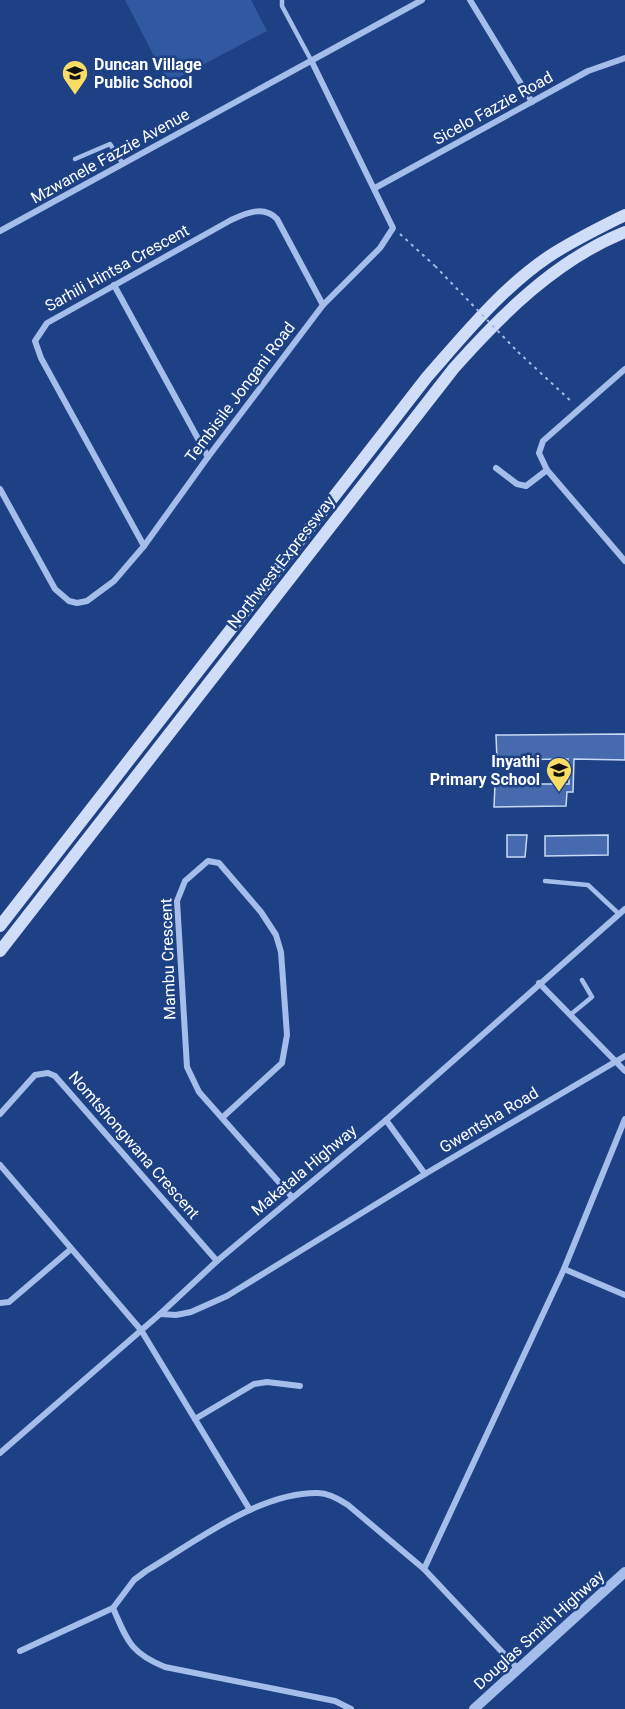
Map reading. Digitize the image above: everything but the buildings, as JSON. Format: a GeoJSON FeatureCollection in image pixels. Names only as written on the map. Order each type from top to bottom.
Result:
{"type":"FeatureCollection","features":[{"type":"Feature","properties":{"kind":"main road","name":"Northwest Expressway"},"geometry":{"type":"LineString","coordinates":[[0,926],[420,386],[461,338],[508,289],[548,257],[625,215]]}},
{"type":"Feature","properties":{"kind":"main road","name":"Northwest Expressway"},"geometry":{"type":"LineString","coordinates":[[0,951],[454,368],[486,332],[526,295],[564,266],[625,232]]}},
{"type":"Feature","properties":{"kind":"street","name":"Mzwanele Fazzie Avenue"},"geometry":{"type":"LineString","coordinates":[[0,231],[422,0]]}},
{"type":"Feature","properties":{"kind":"street"},"geometry":{"type":"LineString","coordinates":[[470,0],[532,102]]}},
{"type":"Feature","properties":{"kind":"street","name":"Sicelo Fazzie Road"},"geometry":{"type":"LineString","coordinates":[[375,188],[588,71],[616,59],[625,58]]}},
{"type":"Feature","properties":{"kind":"street"},"geometry":{"type":"LineString","coordinates":[[311,60],[393,228]]}},
{"type":"Feature","properties":{"kind":"street","name":"Sarhili Hintsa Crescent"},"geometry":{"type":"LineString","coordinates":[[144,546],[36,347],[37,336],[46,323],[231,220],[248,213],[273,214],[283,227],[323,305]]}},
{"type":"Feature","properties":{"kind":"street","name":"Tembisile Jongani Road"},"geometry":{"type":"LineString","coordinates":[[0,489],[55,589],[69,601],[87,601],[99,594],[114,581],[144,546],[323,305],[380,248],[393,228]]}},
{"type":"Feature","properties":{"kind":"street"},"geometry":{"type":"LineString","coordinates":[[114,285],[208,457]]}},
{"type":"Feature","properties":{"kind":"street"},"geometry":{"type":"LineString","coordinates":[[625,369],[539,446],[540,459],[547,470],[625,561]]}},
{"type":"Feature","properties":{"kind":"street"},"geometry":{"type":"LineString","coordinates":[[496,468],[517,484],[526,486],[547,470]]}},
{"type":"Feature","properties":{"kind":"street","name":"Mambu Crescent"},"geometry":{"type":"LineString","coordinates":[[223,1117],[282,1063],[287,1035],[281,952],[276,935],[261,912],[219,864],[208,861],[185,880],[177,901],[187,1067],[199,1092],[292,1197]]}},
{"type":"Feature","properties":{"kind":"street","name":"Makatala Highway"},"geometry":{"type":"LineString","coordinates":[[0,1453],[160,1314],[217,1261],[386,1120],[625,909]]}},
{"type":"Feature","properties":{"kind":"street"},"geometry":{"type":"LineString","coordinates":[[539,983],[625,1071]]}},
{"type":"Feature","properties":{"kind":"street","name":"Gwentsha Road"},"geometry":{"type":"LineString","coordinates":[[160,1314],[176,1316],[191,1312],[227,1296],[424,1174],[625,1056]]}},
{"type":"Feature","properties":{"kind":"street","name":"Nomtshongwana Crescent"},"geometry":{"type":"LineString","coordinates":[[0,1114],[35,1075],[48,1073],[55,1076],[217,1261]]}},
{"type":"Feature","properties":{"kind":"street"},"geometry":{"type":"LineString","coordinates":[[424,1569],[564,1269],[625,1119]]}},
{"type":"Feature","properties":{"kind":"street"},"geometry":{"type":"LineString","coordinates":[[386,1120],[424,1174]]}},
{"type":"Feature","properties":{"kind":"street"},"geometry":{"type":"LineString","coordinates":[[0,1165],[141,1330],[250,1510]]}},
{"type":"Feature","properties":{"kind":"street"},"geometry":{"type":"LineString","coordinates":[[0,1303],[9,1302],[72,1249]]}},
{"type":"Feature","properties":{"kind":"street"},"geometry":{"type":"LineString","coordinates":[[564,1269],[625,1295]]}},
{"type":"Feature","properties":{"kind":"street"},"geometry":{"type":"LineString","coordinates":[[195,1419],[254,1384],[267,1382],[300,1386]]}},
{"type":"Feature","properties":{"kind":"street"},"geometry":{"type":"LineString","coordinates":[[20,1651],[113,1608],[134,1580],[146,1571],[250,1510],[271,1500],[319,1493],[334,1496],[355,1510],[424,1569],[518,1669]]}},
{"type":"Feature","properties":{"kind":"street","name":"Douglas Smith Highway"},"geometry":{"type":"LineString","coordinates":[[474,1709],[625,1572]]}},
{"type":"Feature","properties":{"kind":"street"},"geometry":{"type":"LineString","coordinates":[[113,1608],[127,1641],[144,1659],[165,1667],[316,1697],[351,1709]]}},
{"type":"Feature","properties":{"kind":"lane"},"geometry":{"type":"LineString","coordinates":[[282,0],[282,6],[311,60]]}},
{"type":"Feature","properties":{"kind":"lane"},"geometry":{"type":"LineString","coordinates":[[75,159],[110,144],[123,164]]}},
{"type":"Feature","properties":{"kind":"lane"},"geometry":{"type":"LineString","coordinates":[[545,881],[588,885],[619,914]]}},
{"type":"Feature","properties":{"kind":"lane"},"geometry":{"type":"LineString","coordinates":[[570,1015],[592,996],[582,980]]}},
{"type":"Feature","properties":{"kind":"path"},"geometry":{"type":"LineString","coordinates":[[393,228],[435,266],[518,352],[579,408]]}},
{"type":"Feature","properties":{"kind":"shaded area"},"geometry":{"type":"Polygon","coordinates":[[[125,0],[251,0],[267,31],[168,83],[125,0]]]}},
{"type":"Feature","properties":{"kind":"place","name":"Duncan Village Public School"},"geometry":{"type":"Point","coordinates":[75,96]}},
{"type":"Feature","properties":{"kind":"place","name":"Inyathi Primary School"},"geometry":{"type":"Point","coordinates":[559,793]}}]}
